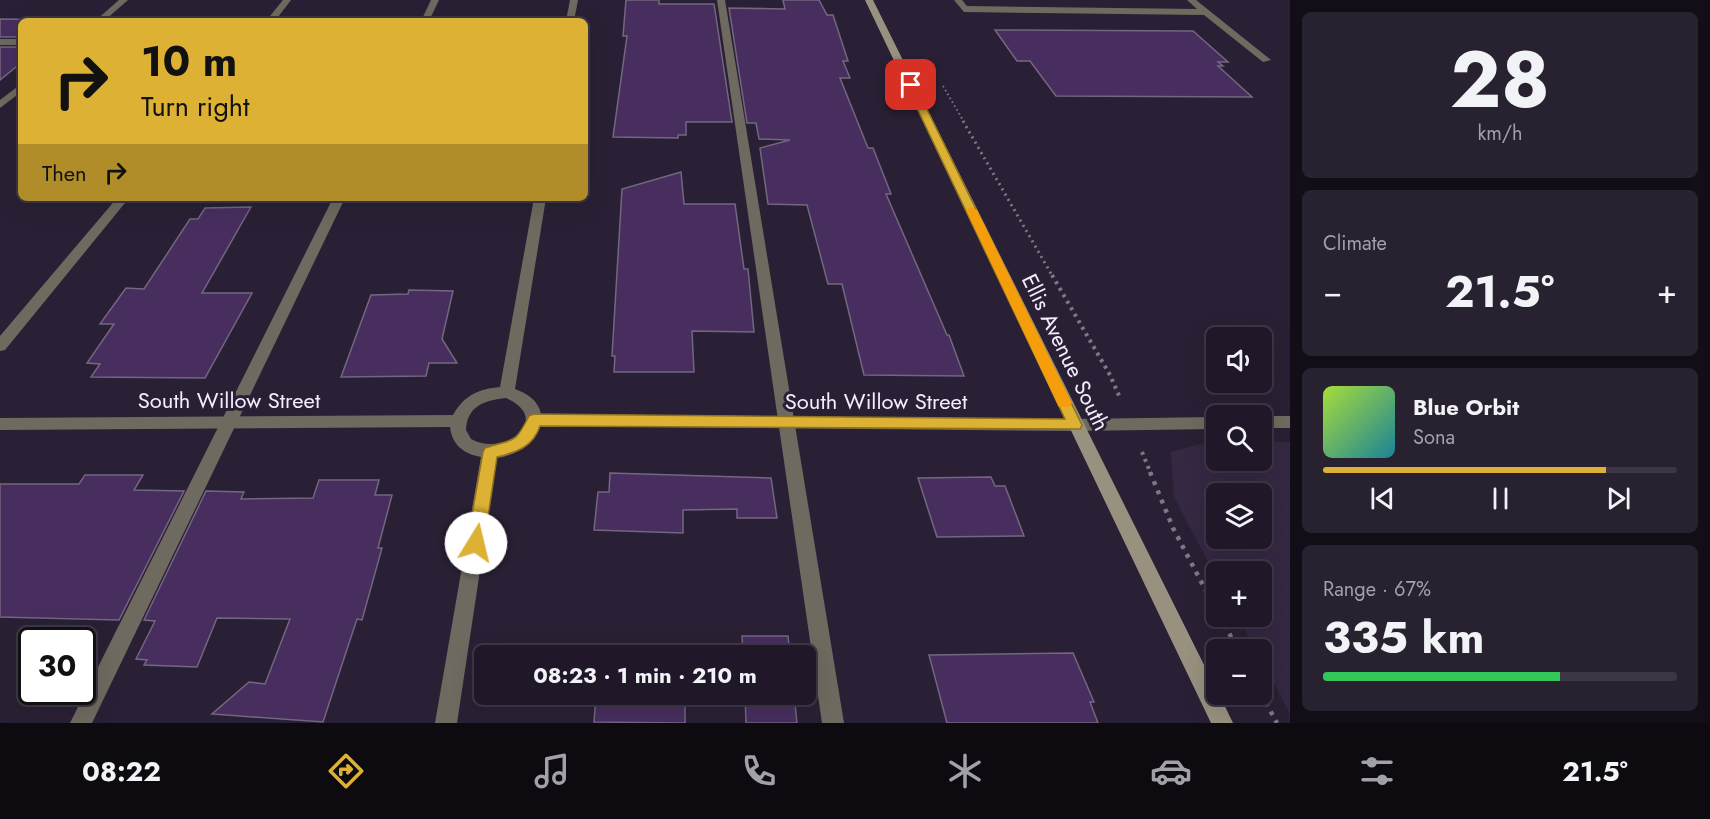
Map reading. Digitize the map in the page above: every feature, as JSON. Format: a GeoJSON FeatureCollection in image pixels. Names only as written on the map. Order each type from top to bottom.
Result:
{"type":"FeatureCollection","features":[{"type":"Feature","properties":{"kind":"street"},"geometry":{"type":"LineString","coordinates":[[103,18],[124,0]]}},
{"type":"Feature","properties":{"kind":"street"},"geometry":{"type":"LineString","coordinates":[[272,18],[287,0]]}},
{"type":"Feature","properties":{"kind":"street"},"geometry":{"type":"LineString","coordinates":[[426,18],[435,0]]}},
{"type":"Feature","properties":{"kind":"street"},"geometry":{"type":"LineString","coordinates":[[571,18],[574,0]]}},
{"type":"Feature","properties":{"kind":"street"},"geometry":{"type":"LineString","coordinates":[[721,0],[833,723]]}},
{"type":"Feature","properties":{"kind":"street","name":"Ellis Avenue South"},"geometry":{"type":"LineString","coordinates":[[870,0],[1222,723]]}},
{"type":"Feature","properties":{"kind":"street"},"geometry":{"type":"LineString","coordinates":[[958,0],[964,9],[1206,12]]}},
{"type":"Feature","properties":{"kind":"street"},"geometry":{"type":"LineString","coordinates":[[1076,0],[1086,10]]}},
{"type":"Feature","properties":{"kind":"street"},"geometry":{"type":"LineString","coordinates":[[1191,0],[1266,60]]}},
{"type":"Feature","properties":{"kind":"street"},"geometry":{"type":"LineString","coordinates":[[0,42],[18,42]]}},
{"type":"Feature","properties":{"kind":"street"},"geometry":{"type":"LineString","coordinates":[[0,105],[18,90]]}},
{"type":"Feature","properties":{"kind":"street"},"geometry":{"type":"LineString","coordinates":[[0,346],[121,201]]}},
{"type":"Feature","properties":{"kind":"street"},"geometry":{"type":"LineString","coordinates":[[81,723],[338,201]]}},
{"type":"Feature","properties":{"kind":"street"},"geometry":{"type":"LineString","coordinates":[[507,393],[539,201]]}},
{"type":"Feature","properties":{"kind":"street"},"geometry":{"type":"LineString","coordinates":[[507,393],[525,399],[531,406],[534,420],[531,432],[516,446],[490,452],[466,445],[457,430],[458,421],[470,403],[480,397],[507,393]]}},
{"type":"Feature","properties":{"kind":"street","name":"South Willow Street"},"geometry":{"type":"LineString","coordinates":[[534,420],[787,424],[1206,423]]}},
{"type":"Feature","properties":{"kind":"street","name":"South Willow Street"},"geometry":{"type":"LineString","coordinates":[[0,424],[458,421]]}},
{"type":"Feature","properties":{"kind":"street"},"geometry":{"type":"LineString","coordinates":[[1272,422],[1290,422]]}},
{"type":"Feature","properties":{"kind":"street"},"geometry":{"type":"LineString","coordinates":[[446,723],[490,452]]}},
{"type":"Feature","properties":{"kind":"path"},"geometry":{"type":"LineString","coordinates":[[940,81],[1110,375],[1173,528],[1206,591]]}},
{"type":"Feature","properties":{"kind":"path"},"geometry":{"type":"LineString","coordinates":[[1267,705],[1276,723]]}},
{"type":"Feature","properties":{"kind":"shaded area"},"geometry":{"type":"Polygon","coordinates":[[[1206,442],[1206,471],[1272,471],[1272,442],[1290,442],[1290,714],[1272,680],[1272,639],[1250,639],[1243,627],[1272,627],[1272,561],[1208,561],[1174,497],[1171,452],[1206,442]]]}},
{"type":"Feature","properties":{"kind":"building"},"geometry":{"type":"Polygon","coordinates":[[[626,0],[659,0],[659,4],[714,4],[732,122],[686,122],[686,135],[678,135],[678,138],[613,137],[627,36],[623,36],[626,0]]]}},
{"type":"Feature","properties":{"kind":"building"},"geometry":{"type":"Polygon","coordinates":[[[783,0],[819,0],[827,15],[833,15],[848,61],[843,61],[850,78],[840,78],[868,148],[873,148],[891,194],[886,194],[947,335],[949,335],[964,376],[864,375],[842,284],[828,284],[807,205],[768,204],[760,148],[790,140],[759,139],[756,123],[747,123],[729,8],[785,9],[783,0]]]}},
{"type":"Feature","properties":{"kind":"building"},"geometry":{"type":"Polygon","coordinates":[[[0,19],[18,19],[18,37],[0,37],[0,19]]]}},
{"type":"Feature","properties":{"kind":"building"},"geometry":{"type":"Polygon","coordinates":[[[995,30],[1193,31],[1228,62],[1218,62],[1223,66],[1218,66],[1252,97],[1056,96],[1030,61],[1017,61],[995,30]]]}},
{"type":"Feature","properties":{"kind":"building"},"geometry":{"type":"Polygon","coordinates":[[[0,47],[18,47],[18,65],[0,80],[0,47]]]}},
{"type":"Feature","properties":{"kind":"building"},"geometry":{"type":"Polygon","coordinates":[[[681,172],[684,204],[735,204],[744,269],[748,269],[754,332],[692,331],[694,372],[614,372],[615,356],[612,356],[622,189],[681,172]]]}},
{"type":"Feature","properties":{"kind":"building"},"geometry":{"type":"Polygon","coordinates":[[[251,207],[202,293],[252,293],[205,378],[91,377],[100,364],[87,363],[114,324],[100,324],[126,288],[144,289],[190,219],[198,219],[205,208],[251,207]]]}},
{"type":"Feature","properties":{"kind":"building"},"geometry":{"type":"Polygon","coordinates":[[[409,290],[453,291],[442,339],[457,363],[429,363],[426,376],[341,377],[371,295],[408,294],[409,290]]]}},
{"type":"Feature","properties":{"kind":"building"},"geometry":{"type":"Polygon","coordinates":[[[610,473],[771,478],[777,518],[737,518],[737,509],[683,510],[683,533],[594,530],[598,492],[609,492],[610,473]]]}},
{"type":"Feature","properties":{"kind":"building"},"geometry":{"type":"Polygon","coordinates":[[[85,475],[143,475],[134,490],[184,491],[119,620],[0,617],[0,484],[79,484],[85,475]]]}},
{"type":"Feature","properties":{"kind":"building"},"geometry":{"type":"Polygon","coordinates":[[[991,477],[995,486],[1005,486],[1024,536],[937,537],[918,478],[991,477]]]}},
{"type":"Feature","properties":{"kind":"building"},"geometry":{"type":"Polygon","coordinates":[[[319,480],[379,480],[375,495],[392,495],[378,548],[382,548],[362,620],[357,619],[323,722],[212,714],[249,682],[265,684],[290,619],[217,618],[197,667],[144,665],[147,660],[136,659],[155,621],[144,620],[206,491],[244,492],[241,499],[313,498],[319,480]]]}},
{"type":"Feature","properties":{"kind":"building"},"geometry":{"type":"Polygon","coordinates":[[[742,636],[788,636],[789,645],[742,645],[742,636]]]}},
{"type":"Feature","properties":{"kind":"building"},"geometry":{"type":"Polygon","coordinates":[[[1073,653],[1094,702],[1090,702],[1098,723],[947,723],[929,655],[1073,653]]]}},
{"type":"Feature","properties":{"kind":"building"},"geometry":{"type":"Polygon","coordinates":[[[595,705],[685,705],[685,723],[594,722],[595,705]]]}},
{"type":"Feature","properties":{"kind":"building"},"geometry":{"type":"Polygon","coordinates":[[[745,705],[795,705],[797,723],[746,723],[745,705]]]}},
{"type":"Feature","properties":{"kind":"slow traffic"},"geometry":{"type":"LineString","coordinates":[[971,210],[1064,403]]}},
{"type":"Feature","properties":{"kind":"route"},"geometry":{"type":"LineString","coordinates":[[476,543],[490,452],[495,453],[516,446],[531,432],[535,424],[534,420],[1075,425],[911,85]]}}]}
